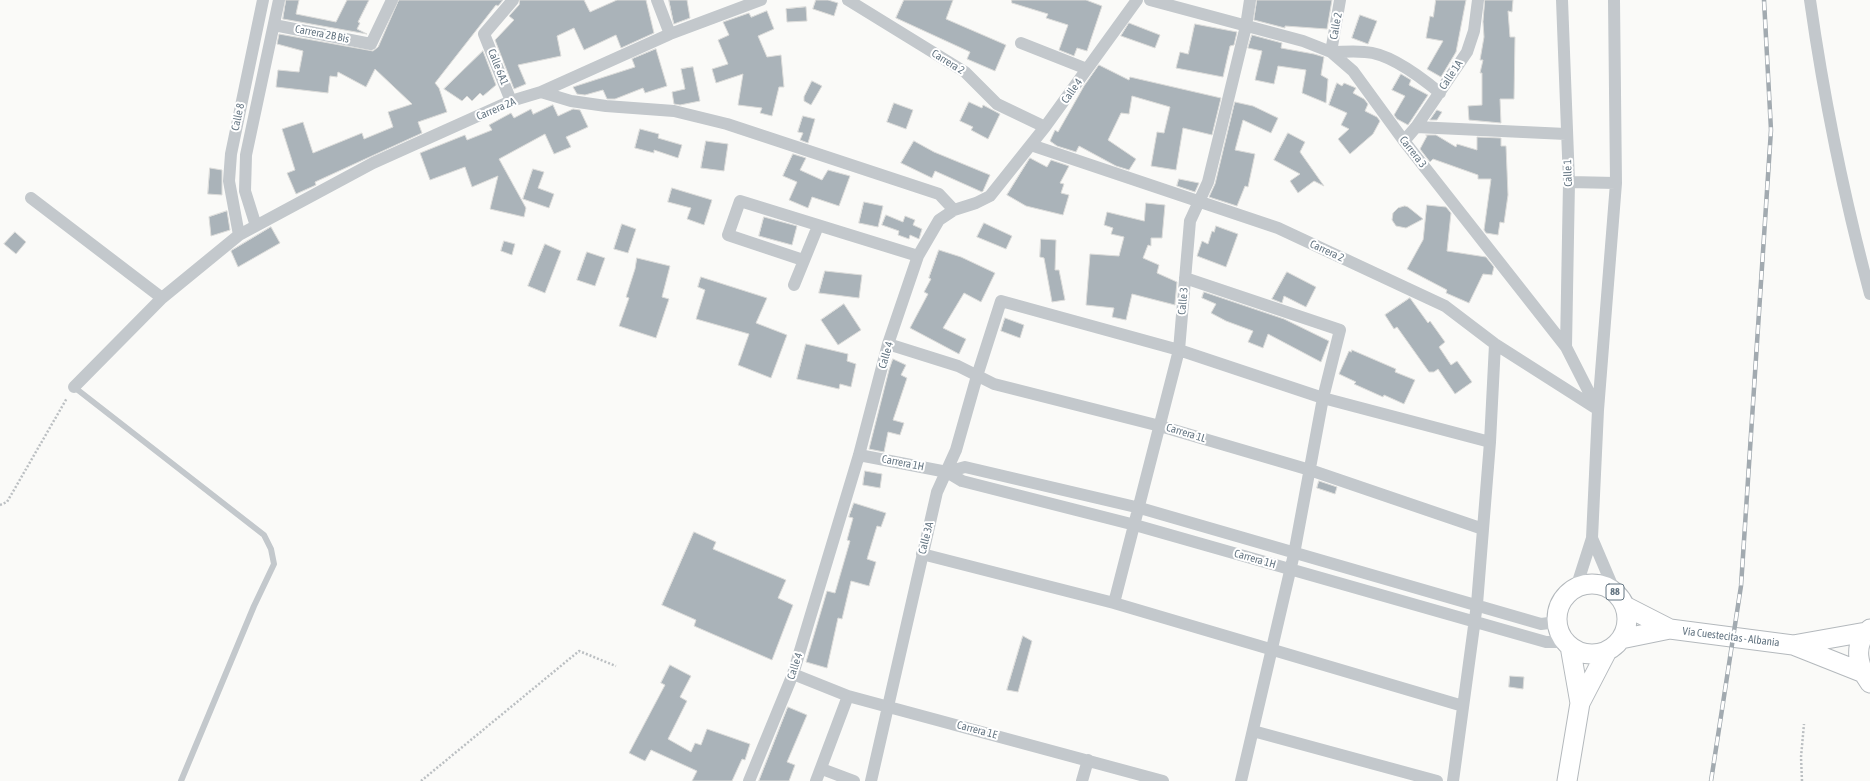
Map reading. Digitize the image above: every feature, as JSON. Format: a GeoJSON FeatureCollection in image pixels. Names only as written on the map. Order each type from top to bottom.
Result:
{"type":"FeatureCollection","features":[{"type":"Feature","properties":{"kind":"highway","name":"88"},"geometry":{"type":"LineString","coordinates":[[1567,781],[1580,703],[1607,651],[1621,639],[1626,628],[1627,617],[1620,599],[1602,585],[1589,584],[1576,588]]}},
{"type":"Feature","properties":{"kind":"highway"},"geometry":{"type":"LineString","coordinates":[[1557,622],[1559,608],[1565,596],[1576,588]]}},
{"type":"Feature","properties":{"kind":"highway","name":"Vía Cuestecitas - Albania"},"geometry":{"type":"LineString","coordinates":[[1620,599],[1670,629]]}},
{"type":"Feature","properties":{"kind":"highway","name":"88"},"geometry":{"type":"LineString","coordinates":[[1557,622],[1560,632],[1568,644],[1580,703]]}},
{"type":"Feature","properties":{"kind":"highway","name":"Vía Cuestecitas - Albania"},"geometry":{"type":"LineString","coordinates":[[1621,639],[1670,629],[1793,645],[1866,678]]}},
{"type":"Feature","properties":{"kind":"highway","name":"88"},"geometry":{"type":"LineString","coordinates":[[1866,678],[1858,658],[1860,645],[1868,631]]}},
{"type":"Feature","properties":{"kind":"highway","name":"Vía Cuestecitas - Albania"},"geometry":{"type":"LineString","coordinates":[[1793,645],[1868,631]]}},
{"type":"Feature","properties":{"kind":"highway"},"geometry":{"type":"LineString","coordinates":[[1568,644],[1581,652],[1594,654],[1607,651]]}},
{"type":"Feature","properties":{"kind":"street","name":"Calle 8"},"geometry":{"type":"LineString","coordinates":[[239,235],[229,181],[231,154],[263,0]]}},
{"type":"Feature","properties":{"kind":"street","name":"Calle 8"},"geometry":{"type":"LineString","coordinates":[[256,226],[245,191],[246,155],[278,0]]}},
{"type":"Feature","properties":{"kind":"street","name":"Carrera 2B Bis"},"geometry":{"type":"LineString","coordinates":[[274,25],[371,44],[392,0]]}},
{"type":"Feature","properties":{"kind":"street","name":"Calle 6A1"},"geometry":{"type":"LineString","coordinates":[[511,101],[484,34],[513,0]]}},
{"type":"Feature","properties":{"kind":"street"},"geometry":{"type":"LineString","coordinates":[[657,0],[670,34]]}},
{"type":"Feature","properties":{"kind":"street","name":"Carrera 2"},"geometry":{"type":"LineString","coordinates":[[848,0],[965,72],[997,104],[1045,127]]}},
{"type":"Feature","properties":{"kind":"street","name":"Calle 4"},"geometry":{"type":"LineString","coordinates":[[749,781],[793,674],[859,455],[888,344],[918,256],[939,220],[954,210],[976,203],[990,196],[1045,127],[1137,0]]}},
{"type":"Feature","properties":{"kind":"street","name":"Carrera 3"},"geometry":{"type":"LineString","coordinates":[[1150,0],[1303,41],[1331,52],[1353,71],[1404,141],[1566,347],[1598,410]]}},
{"type":"Feature","properties":{"kind":"street","name":"Calle 3"},"geometry":{"type":"LineString","coordinates":[[1114,603],[1140,508],[1179,350],[1190,221],[1197,201],[1208,182],[1246,26],[1250,0]]}},
{"type":"Feature","properties":{"kind":"street","name":"Calle 2"},"geometry":{"type":"LineString","coordinates":[[1331,52],[1340,0]]}},
{"type":"Feature","properties":{"kind":"street","name":"Calle 1A"},"geometry":{"type":"LineString","coordinates":[[1404,141],[1416,127],[1467,52],[1474,31],[1478,0]]}},
{"type":"Feature","properties":{"kind":"street","name":"Calle 1"},"geometry":{"type":"LineString","coordinates":[[1562,0],[1569,182],[1566,347]]}},
{"type":"Feature","properties":{"kind":"street"},"geometry":{"type":"LineString","coordinates":[[1576,588],[1592,538],[1598,410],[1616,183],[1614,0]]}},
{"type":"Feature","properties":{"kind":"street"},"geometry":{"type":"LineString","coordinates":[[1810,0],[1816,43],[1851,221],[1870,294]]}},
{"type":"Feature","properties":{"kind":"street","name":"Carrera 2A"},"geometry":{"type":"LineString","coordinates":[[74,387],[162,298],[239,235],[373,163],[511,101],[540,92],[670,34],[756,1]]}},
{"type":"Feature","properties":{"kind":"street"},"geometry":{"type":"LineString","coordinates":[[1022,42],[1087,70]]}},
{"type":"Feature","properties":{"kind":"street"},"geometry":{"type":"LineString","coordinates":[[1331,52],[1366,52],[1396,62],[1419,76],[1440,93]]}},
{"type":"Feature","properties":{"kind":"street"},"geometry":{"type":"LineString","coordinates":[[540,92],[571,101],[606,106],[674,111],[727,124],[939,194],[954,210]]}},
{"type":"Feature","properties":{"kind":"street"},"geometry":{"type":"LineString","coordinates":[[1416,127],[1566,134]]}},
{"type":"Feature","properties":{"kind":"street","name":"Carrera 2"},"geometry":{"type":"LineString","coordinates":[[1031,145],[1278,228],[1446,306],[1495,344],[1598,410]]}},
{"type":"Feature","properties":{"kind":"street"},"geometry":{"type":"LineString","coordinates":[[1569,182],[1616,183]]}},
{"type":"Feature","properties":{"kind":"street"},"geometry":{"type":"LineString","coordinates":[[31,198],[162,298]]}},
{"type":"Feature","properties":{"kind":"street"},"geometry":{"type":"LineString","coordinates":[[803,260],[728,235],[740,201],[918,256]]}},
{"type":"Feature","properties":{"kind":"street"},"geometry":{"type":"LineString","coordinates":[[794,285],[818,226]]}},
{"type":"Feature","properties":{"kind":"street"},"geometry":{"type":"LineString","coordinates":[[1186,278],[1340,330],[1324,398],[1294,554],[1241,781]]}},
{"type":"Feature","properties":{"kind":"street","name":"Calle 3A"},"geometry":{"type":"LineString","coordinates":[[871,781],[937,492],[956,450],[977,376],[1001,301],[1179,350]]}},
{"type":"Feature","properties":{"kind":"street","name":"Carrera 1L"},"geometry":{"type":"LineString","coordinates":[[888,344],[958,366],[994,384],[1160,426],[1310,470],[1483,528]]}},
{"type":"Feature","properties":{"kind":"street"},"geometry":{"type":"LineString","coordinates":[[1454,781],[1463,706],[1476,623],[1490,442],[1495,344]]}},
{"type":"Feature","properties":{"kind":"street"},"geometry":{"type":"LineString","coordinates":[[1179,350],[1324,398],[1490,442]]}},
{"type":"Feature","properties":{"kind":"street","name":"Carrera 1H"},"geometry":{"type":"LineString","coordinates":[[859,455],[947,472],[962,481],[1135,525],[1546,642],[1568,644]]}},
{"type":"Feature","properties":{"kind":"street","name":"Carrera 1H"},"geometry":{"type":"LineString","coordinates":[[947,472],[965,467],[1140,508],[1294,554],[1477,604],[1541,624],[1557,622]]}},
{"type":"Feature","properties":{"kind":"street"},"geometry":{"type":"LineString","coordinates":[[1592,538],[1620,599]]}},
{"type":"Feature","properties":{"kind":"street"},"geometry":{"type":"LineString","coordinates":[[922,554],[1114,603],[1271,648],[1463,706]]}},
{"type":"Feature","properties":{"kind":"street","name":"Carrera 1E"},"geometry":{"type":"LineString","coordinates":[[793,674],[848,696],[1163,781]]}},
{"type":"Feature","properties":{"kind":"street"},"geometry":{"type":"LineString","coordinates":[[816,781],[822,769],[848,696]]}},
{"type":"Feature","properties":{"kind":"street"},"geometry":{"type":"LineString","coordinates":[[1252,731],[1438,781]]}},
{"type":"Feature","properties":{"kind":"street"},"geometry":{"type":"LineString","coordinates":[[1082,781],[1088,760]]}},
{"type":"Feature","properties":{"kind":"street"},"geometry":{"type":"LineString","coordinates":[[822,769],[854,781]]}},
{"type":"Feature","properties":{"kind":"lane"},"geometry":{"type":"LineString","coordinates":[[74,387],[264,534],[271,549],[274,564],[254,606],[181,781]]}},
{"type":"Feature","properties":{"kind":"path"},"geometry":{"type":"LineString","coordinates":[[0,505],[7,502],[74,387]]}},
{"type":"Feature","properties":{"kind":"path"},"geometry":{"type":"LineString","coordinates":[[421,781],[579,652],[616,666]]}},
{"type":"Feature","properties":{"kind":"path"},"geometry":{"type":"LineString","coordinates":[[1802,781],[1801,756],[1804,724]]}},
{"type":"Feature","properties":{"kind":"building"},"geometry":{"type":"Polygon","coordinates":[[[286,0],[299,0],[296,14],[336,22],[347,0],[369,0],[358,22],[360,23],[357,29],[367,34],[283,19],[286,0]]]}},
{"type":"Feature","properties":{"kind":"building"},"geometry":{"type":"Polygon","coordinates":[[[399,0],[503,0],[498,6],[496,5],[435,83],[439,88],[447,112],[418,122],[422,133],[315,182],[316,185],[296,194],[287,173],[295,170],[282,129],[303,122],[313,153],[362,133],[364,139],[393,127],[388,112],[412,104],[375,69],[366,87],[338,72],[337,77],[330,76],[328,93],[276,87],[278,70],[299,72],[303,51],[277,44],[279,34],[373,51],[378,47],[399,0]]]}},
{"type":"Feature","properties":{"kind":"building"},"geometry":{"type":"Polygon","coordinates":[[[520,0],[584,0],[590,12],[617,0],[646,0],[654,33],[621,48],[616,35],[584,50],[574,28],[557,36],[561,56],[518,65],[526,84],[514,89],[495,40],[514,20],[509,16],[519,5],[520,0]]]}},
{"type":"Feature","properties":{"kind":"building"},"geometry":{"type":"Polygon","coordinates":[[[669,0],[687,0],[690,18],[674,24],[669,0]]]}},
{"type":"Feature","properties":{"kind":"building"},"geometry":{"type":"Polygon","coordinates":[[[816,0],[828,0],[838,3],[834,16],[813,9],[816,0]]]}},
{"type":"Feature","properties":{"kind":"building"},"geometry":{"type":"Polygon","coordinates":[[[904,0],[953,0],[946,19],[1006,45],[995,71],[967,59],[970,52],[896,18],[904,0]]]}},
{"type":"Feature","properties":{"kind":"building"},"geometry":{"type":"Polygon","coordinates":[[[1012,0],[1086,0],[1102,6],[1087,51],[1077,48],[1074,56],[1059,50],[1068,25],[1046,18],[1048,14],[1012,3],[1012,0]]]}},
{"type":"Feature","properties":{"kind":"building"},"geometry":{"type":"Polygon","coordinates":[[[1257,0],[1332,0],[1327,29],[1285,26],[1285,28],[1254,20],[1257,0]]]}},
{"type":"Feature","properties":{"kind":"building"},"geometry":{"type":"Polygon","coordinates":[[[1436,0],[1466,0],[1456,52],[1441,77],[1427,69],[1443,41],[1426,38],[1430,16],[1433,17],[1436,0]]]}},
{"type":"Feature","properties":{"kind":"building"},"geometry":{"type":"Polygon","coordinates":[[[1485,0],[1513,0],[1512,12],[1508,11],[1510,37],[1515,37],[1514,99],[1500,99],[1501,123],[1469,120],[1468,106],[1482,105],[1482,73],[1480,73],[1483,60],[1480,60],[1484,37],[1483,22],[1485,0]]]}},
{"type":"Feature","properties":{"kind":"building"},"geometry":{"type":"Polygon","coordinates":[[[806,7],[807,21],[787,22],[786,9],[806,7]]]}},
{"type":"Feature","properties":{"kind":"building"},"geometry":{"type":"Polygon","coordinates":[[[767,11],[774,29],[758,36],[767,57],[781,55],[784,87],[779,87],[772,116],[760,113],[762,108],[738,105],[743,74],[716,83],[712,69],[728,64],[718,40],[729,35],[723,22],[749,13],[751,17],[767,11]]]}},
{"type":"Feature","properties":{"kind":"building"},"geometry":{"type":"Polygon","coordinates":[[[1360,15],[1377,21],[1368,44],[1352,38],[1360,15]]]}},
{"type":"Feature","properties":{"kind":"building"},"geometry":{"type":"Polygon","coordinates":[[[1129,23],[1160,35],[1155,48],[1121,36],[1129,23]]]}},
{"type":"Feature","properties":{"kind":"building"},"geometry":{"type":"Polygon","coordinates":[[[1195,24],[1237,32],[1234,45],[1230,46],[1223,77],[1176,68],[1180,52],[1188,54],[1195,24]]]}},
{"type":"Feature","properties":{"kind":"building"},"geometry":{"type":"Polygon","coordinates":[[[1252,35],[1282,43],[1281,48],[1324,57],[1321,75],[1328,79],[1326,103],[1302,93],[1306,70],[1278,66],[1274,84],[1255,80],[1262,51],[1248,48],[1252,35]]]}},
{"type":"Feature","properties":{"kind":"building"},"geometry":{"type":"Polygon","coordinates":[[[656,49],[667,86],[645,93],[643,88],[615,99],[607,99],[603,90],[585,95],[577,94],[573,87],[635,67],[632,59],[656,49]]]}},
{"type":"Feature","properties":{"kind":"building"},"geometry":{"type":"Polygon","coordinates":[[[483,51],[496,85],[483,96],[480,93],[472,101],[467,96],[462,101],[444,89],[483,51]]]}},
{"type":"Feature","properties":{"kind":"building"},"geometry":{"type":"Polygon","coordinates":[[[1099,65],[1129,80],[1130,77],[1221,98],[1212,135],[1183,128],[1176,170],[1151,166],[1157,132],[1164,133],[1170,107],[1132,96],[1129,114],[1121,113],[1108,140],[1136,159],[1129,170],[1116,166],[1079,146],[1076,152],[1057,146],[1050,141],[1055,130],[1058,132],[1084,86],[1099,65]]]}},
{"type":"Feature","properties":{"kind":"building"},"geometry":{"type":"Polygon","coordinates":[[[693,67],[700,101],[680,105],[674,104],[672,92],[685,89],[681,69],[693,67]]]}},
{"type":"Feature","properties":{"kind":"building"},"geometry":{"type":"Polygon","coordinates":[[[1401,74],[1411,80],[1409,85],[1428,95],[1408,125],[1397,119],[1394,115],[1405,96],[1392,90],[1401,74]]]}},
{"type":"Feature","properties":{"kind":"building"},"geometry":{"type":"Polygon","coordinates":[[[812,81],[822,86],[811,105],[804,101],[804,97],[812,81]]]}},
{"type":"Feature","properties":{"kind":"building"},"geometry":{"type":"Polygon","coordinates":[[[1337,83],[1342,86],[1344,83],[1356,88],[1353,93],[1364,99],[1368,104],[1365,111],[1377,117],[1380,121],[1373,134],[1350,154],[1338,139],[1349,129],[1341,125],[1347,113],[1329,105],[1337,83]]]}},
{"type":"Feature","properties":{"kind":"building"},"geometry":{"type":"Polygon","coordinates":[[[969,102],[982,108],[983,105],[1000,114],[988,139],[971,130],[973,127],[960,121],[969,102]]]}},
{"type":"Feature","properties":{"kind":"building"},"geometry":{"type":"Polygon","coordinates":[[[1235,102],[1253,106],[1278,118],[1271,133],[1243,120],[1235,150],[1255,154],[1248,187],[1245,186],[1237,206],[1209,197],[1215,184],[1235,102]]]}},
{"type":"Feature","properties":{"kind":"building"},"geometry":{"type":"Polygon","coordinates":[[[894,103],[913,110],[906,129],[887,122],[894,103]]]}},
{"type":"Feature","properties":{"kind":"building"},"geometry":{"type":"Polygon","coordinates":[[[553,105],[558,116],[573,109],[580,110],[588,127],[566,137],[571,147],[554,154],[545,134],[499,159],[526,208],[524,217],[490,209],[498,176],[472,187],[465,167],[430,180],[420,153],[465,135],[467,140],[492,130],[489,125],[511,113],[514,118],[531,109],[533,114],[553,105]]]}},
{"type":"Feature","properties":{"kind":"building"},"geometry":{"type":"Polygon","coordinates":[[[1437,110],[1442,112],[1437,120],[1430,120],[1437,110]]]}},
{"type":"Feature","properties":{"kind":"building"},"geometry":{"type":"Polygon","coordinates":[[[803,116],[815,119],[808,143],[800,140],[803,133],[798,132],[803,116]]]}},
{"type":"Feature","properties":{"kind":"building"},"geometry":{"type":"Polygon","coordinates":[[[640,129],[659,134],[658,138],[682,145],[678,158],[654,150],[654,153],[635,148],[640,129]]]}},
{"type":"Feature","properties":{"kind":"building"},"geometry":{"type":"Polygon","coordinates":[[[1288,133],[1305,142],[1300,152],[1324,186],[1314,181],[1298,193],[1290,181],[1300,174],[1274,160],[1288,133]]]}},
{"type":"Feature","properties":{"kind":"building"},"geometry":{"type":"Polygon","coordinates":[[[1426,135],[1436,135],[1456,147],[1457,144],[1477,150],[1477,137],[1501,138],[1501,146],[1506,146],[1508,195],[1504,223],[1500,222],[1498,235],[1486,233],[1484,230],[1491,179],[1478,179],[1478,175],[1433,159],[1430,162],[1420,149],[1427,136],[1426,135]]]}},
{"type":"Feature","properties":{"kind":"building"},"geometry":{"type":"Polygon","coordinates":[[[706,141],[728,144],[724,171],[701,168],[706,141]]]}},
{"type":"Feature","properties":{"kind":"building"},"geometry":{"type":"Polygon","coordinates":[[[914,141],[934,152],[990,175],[983,191],[982,192],[935,171],[932,178],[901,163],[914,141]]]}},
{"type":"Feature","properties":{"kind":"building"},"geometry":{"type":"Polygon","coordinates":[[[793,154],[806,158],[800,170],[822,180],[828,170],[850,176],[839,206],[812,197],[808,208],[789,200],[797,182],[783,176],[793,154]]]}},
{"type":"Feature","properties":{"kind":"building"},"geometry":{"type":"Polygon","coordinates":[[[1030,158],[1047,167],[1051,160],[1069,166],[1060,183],[1064,184],[1061,193],[1069,195],[1063,215],[1026,206],[1007,195],[1030,158]]]}},
{"type":"Feature","properties":{"kind":"building"},"geometry":{"type":"Polygon","coordinates":[[[210,168],[222,170],[222,195],[208,194],[210,168]]]}},
{"type":"Feature","properties":{"kind":"building"},"geometry":{"type":"Polygon","coordinates":[[[533,169],[544,172],[538,188],[554,194],[549,208],[523,199],[533,169]]]}},
{"type":"Feature","properties":{"kind":"building"},"geometry":{"type":"Polygon","coordinates":[[[1179,179],[1199,183],[1195,192],[1177,186],[1179,179]]]}},
{"type":"Feature","properties":{"kind":"building"},"geometry":{"type":"Polygon","coordinates":[[[672,188],[712,200],[704,225],[687,219],[691,208],[668,202],[672,188]]]}},
{"type":"Feature","properties":{"kind":"building"},"geometry":{"type":"Polygon","coordinates":[[[864,202],[883,206],[878,227],[859,223],[864,202]]]}},
{"type":"Feature","properties":{"kind":"building"},"geometry":{"type":"Polygon","coordinates":[[[1146,203],[1165,205],[1162,238],[1151,238],[1151,246],[1148,245],[1143,258],[1159,265],[1157,273],[1177,282],[1175,305],[1132,294],[1126,320],[1112,317],[1114,308],[1086,305],[1090,254],[1119,256],[1124,237],[1111,234],[1113,228],[1104,225],[1107,212],[1144,221],[1146,203]]]}},
{"type":"Feature","properties":{"kind":"building"},"geometry":{"type":"Polygon","coordinates":[[[1427,205],[1446,207],[1451,213],[1447,251],[1486,257],[1494,267],[1492,275],[1483,274],[1469,303],[1446,293],[1447,290],[1407,269],[1423,240],[1427,205]]]}},
{"type":"Feature","properties":{"kind":"building"},"geometry":{"type":"Polygon","coordinates":[[[1405,206],[1423,219],[1406,228],[1396,226],[1392,220],[1393,213],[1398,208],[1405,206]]]}},
{"type":"Feature","properties":{"kind":"building"},"geometry":{"type":"Polygon","coordinates":[[[227,211],[230,230],[211,236],[209,217],[227,211]]]}},
{"type":"Feature","properties":{"kind":"building"},"geometry":{"type":"Polygon","coordinates":[[[886,215],[903,222],[905,216],[915,220],[913,225],[922,229],[919,239],[910,235],[909,239],[898,235],[899,231],[882,225],[886,215]]]}},
{"type":"Feature","properties":{"kind":"building"},"geometry":{"type":"Polygon","coordinates":[[[764,217],[797,226],[792,245],[759,236],[764,217]]]}},
{"type":"Feature","properties":{"kind":"building"},"geometry":{"type":"Polygon","coordinates":[[[984,223],[1012,236],[1006,249],[977,237],[984,223]]]}},
{"type":"Feature","properties":{"kind":"building"},"geometry":{"type":"Polygon","coordinates":[[[622,224],[636,229],[628,253],[614,249],[622,224]]]}},
{"type":"Feature","properties":{"kind":"building"},"geometry":{"type":"Polygon","coordinates":[[[1216,226],[1238,234],[1226,267],[1197,256],[1202,241],[1208,244],[1212,231],[1214,232],[1216,226]]]}},
{"type":"Feature","properties":{"kind":"building"},"geometry":{"type":"Polygon","coordinates":[[[271,227],[280,243],[238,267],[231,251],[271,227]]]}},
{"type":"Feature","properties":{"kind":"building"},"geometry":{"type":"Polygon","coordinates":[[[15,232],[26,242],[16,254],[4,244],[15,232]]]}},
{"type":"Feature","properties":{"kind":"building"},"geometry":{"type":"Polygon","coordinates":[[[1041,239],[1056,240],[1055,270],[1059,270],[1065,300],[1052,302],[1044,258],[1040,257],[1041,239]]]}},
{"type":"Feature","properties":{"kind":"building"},"geometry":{"type":"Polygon","coordinates":[[[504,241],[515,244],[512,255],[501,251],[504,241]]]}},
{"type":"Feature","properties":{"kind":"building"},"geometry":{"type":"Polygon","coordinates":[[[545,244],[561,251],[545,293],[528,286],[545,244]]]}},
{"type":"Feature","properties":{"kind":"building"},"geometry":{"type":"Polygon","coordinates":[[[939,250],[961,257],[995,273],[981,302],[964,293],[943,328],[966,339],[959,354],[910,328],[928,294],[924,292],[931,279],[929,278],[939,250]]]}},
{"type":"Feature","properties":{"kind":"building"},"geometry":{"type":"Polygon","coordinates":[[[587,252],[605,258],[595,286],[577,280],[587,252]]]}},
{"type":"Feature","properties":{"kind":"building"},"geometry":{"type":"Polygon","coordinates":[[[637,258],[670,266],[662,297],[669,299],[656,338],[619,326],[629,298],[626,297],[637,258]]]}},
{"type":"Feature","properties":{"kind":"building"},"geometry":{"type":"Polygon","coordinates":[[[825,271],[862,275],[859,298],[819,293],[825,271]]]}},
{"type":"Feature","properties":{"kind":"building"},"geometry":{"type":"Polygon","coordinates":[[[1287,272],[1316,287],[1306,307],[1284,296],[1282,303],[1272,299],[1287,272]]]}},
{"type":"Feature","properties":{"kind":"building"},"geometry":{"type":"Polygon","coordinates":[[[701,277],[767,298],[756,323],[787,335],[771,378],[738,365],[749,334],[696,319],[705,290],[698,287],[701,277]]]}},
{"type":"Feature","properties":{"kind":"building"},"geometry":{"type":"Polygon","coordinates":[[[1204,292],[1284,319],[1329,341],[1321,362],[1268,334],[1263,348],[1248,342],[1253,331],[1226,321],[1211,313],[1216,304],[1202,298],[1204,292]]]}},
{"type":"Feature","properties":{"kind":"building"},"geometry":{"type":"Polygon","coordinates":[[[1410,298],[1428,323],[1430,321],[1445,342],[1439,347],[1451,365],[1457,361],[1472,382],[1455,394],[1438,369],[1434,372],[1429,372],[1397,327],[1394,329],[1385,315],[1410,298]]]}},
{"type":"Feature","properties":{"kind":"building"},"geometry":{"type":"Polygon","coordinates":[[[844,304],[861,330],[838,345],[821,320],[844,304]]]}},
{"type":"Feature","properties":{"kind":"building"},"geometry":{"type":"Polygon","coordinates":[[[1005,318],[1024,325],[1020,338],[1001,331],[1005,318]]]}},
{"type":"Feature","properties":{"kind":"building"},"geometry":{"type":"Polygon","coordinates":[[[806,344],[848,354],[847,361],[856,364],[851,387],[840,384],[839,389],[797,379],[806,344]]]}},
{"type":"Feature","properties":{"kind":"building"},"geometry":{"type":"Polygon","coordinates":[[[1352,350],[1396,369],[1395,372],[1415,380],[1404,404],[1384,395],[1383,397],[1354,384],[1356,382],[1339,374],[1349,351],[1351,352],[1352,350]]]}},
{"type":"Feature","properties":{"kind":"building"},"geometry":{"type":"Polygon","coordinates":[[[893,359],[906,365],[901,375],[907,378],[893,420],[904,423],[900,435],[888,432],[884,452],[869,449],[893,359]]]}},
{"type":"Feature","properties":{"kind":"building"},"geometry":{"type":"Polygon","coordinates":[[[865,471],[882,474],[880,488],[863,485],[865,471]]]}},
{"type":"Feature","properties":{"kind":"building"},"geometry":{"type":"Polygon","coordinates":[[[1319,481],[1337,487],[1335,494],[1317,488],[1319,481]]]}},
{"type":"Feature","properties":{"kind":"building"},"geometry":{"type":"Polygon","coordinates":[[[854,503],[886,513],[881,527],[877,526],[867,559],[876,562],[869,586],[851,581],[842,619],[838,618],[827,668],[806,662],[827,591],[835,593],[850,541],[847,540],[853,518],[849,517],[854,503]]]}},
{"type":"Feature","properties":{"kind":"building"},"geometry":{"type":"Polygon","coordinates":[[[694,532],[716,542],[713,549],[786,580],[778,598],[793,605],[772,660],[694,626],[696,620],[662,605],[694,532]]]}},
{"type":"Feature","properties":{"kind":"building"},"geometry":{"type":"Polygon","coordinates":[[[1023,636],[1032,641],[1018,692],[1007,690],[1023,636]]]}},
{"type":"Feature","properties":{"kind":"building"},"geometry":{"type":"Polygon","coordinates":[[[670,665],[691,676],[680,697],[687,701],[668,739],[691,752],[695,743],[701,745],[707,729],[750,744],[745,760],[742,759],[732,781],[692,781],[697,771],[651,750],[645,761],[629,753],[665,685],[661,683],[670,665]]]}},
{"type":"Feature","properties":{"kind":"building"},"geometry":{"type":"Polygon","coordinates":[[[1510,676],[1524,677],[1523,689],[1509,687],[1510,676]]]}},
{"type":"Feature","properties":{"kind":"building"},"geometry":{"type":"Polygon","coordinates":[[[788,707],[807,715],[787,762],[795,765],[789,781],[759,781],[788,707]]]}},
{"type":"Feature","properties":{"kind":"railway"},"geometry":{"type":"LineString","coordinates":[[1711,781],[1741,586],[1771,130],[1764,0]]}}]}
